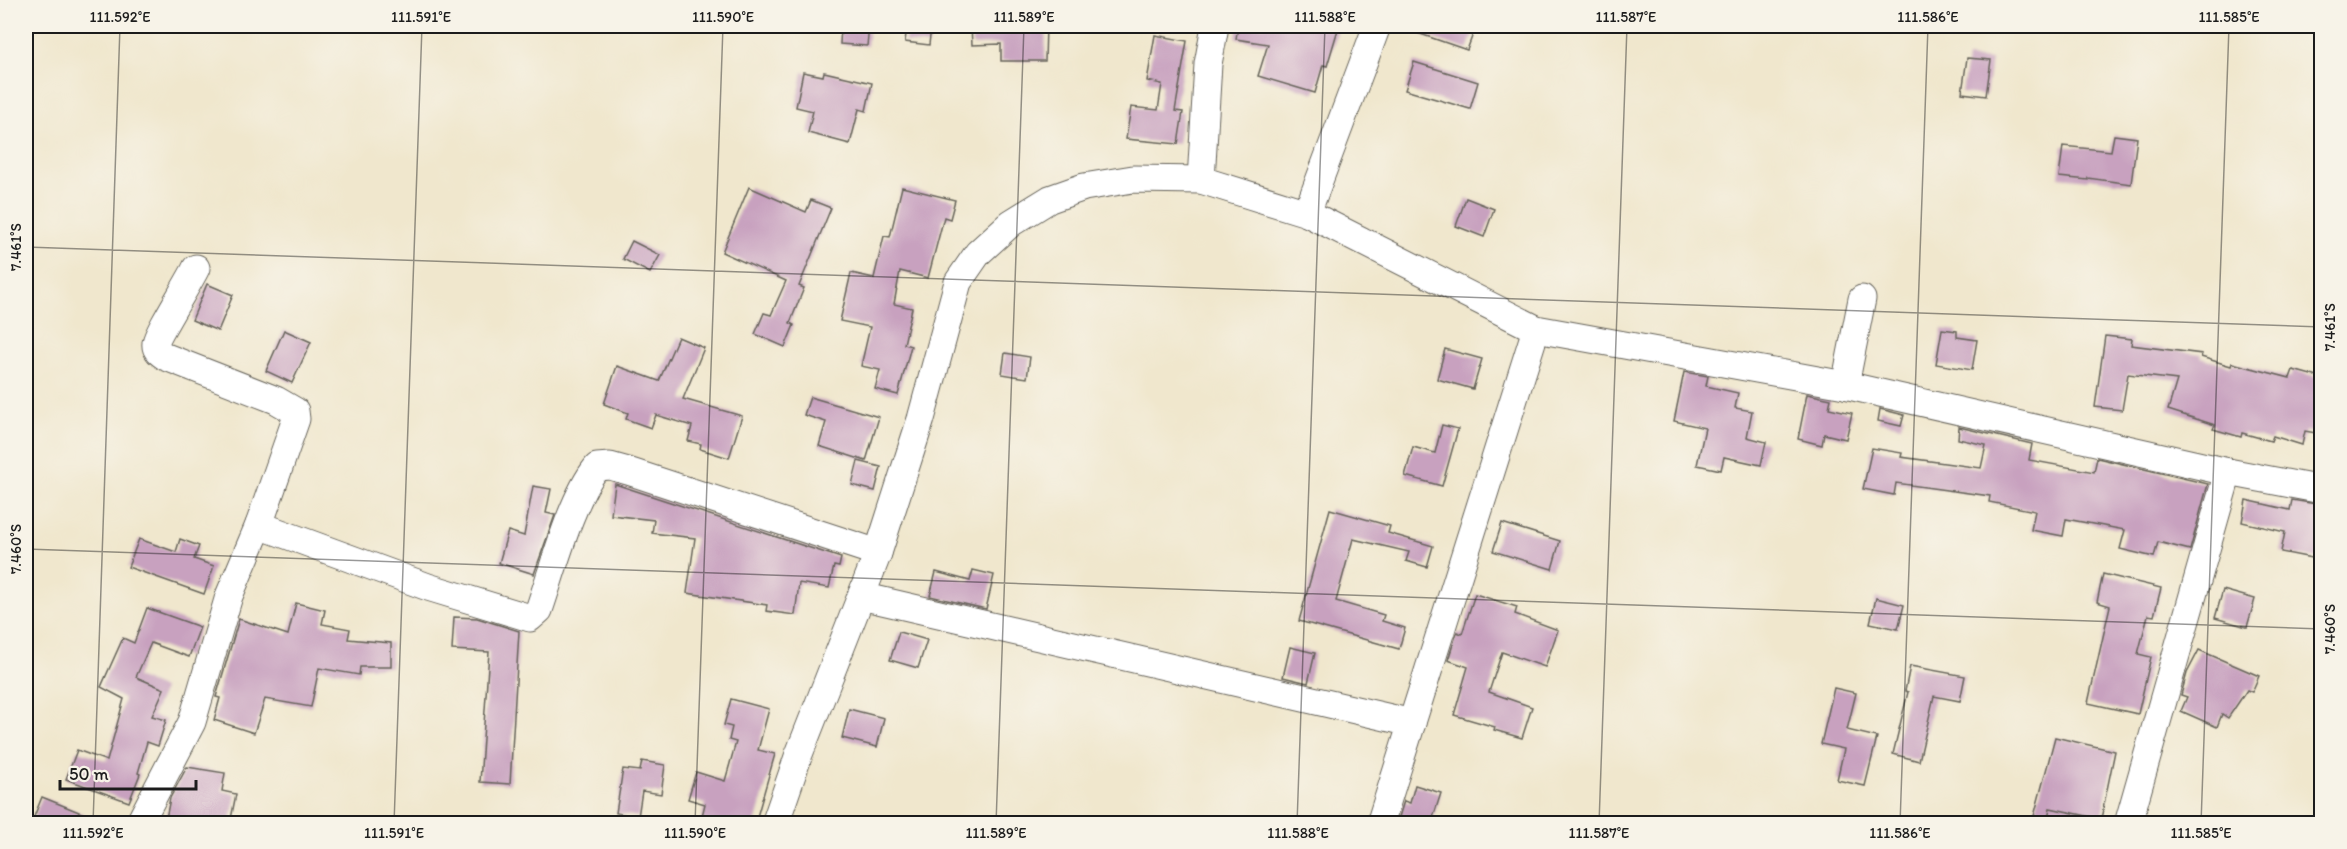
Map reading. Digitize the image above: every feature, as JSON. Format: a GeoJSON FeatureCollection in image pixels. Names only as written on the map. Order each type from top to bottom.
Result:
{"type":"FeatureCollection","features":[{"type":"Feature","properties":{"kind":"street"},"geometry":{"type":"LineString","coordinates":[[1201,180],[1208,64],[1215,26]]}},
{"type":"Feature","properties":{"kind":"street"},"geometry":{"type":"LineString","coordinates":[[1307,213],[1377,26]]}},
{"type":"Feature","properties":{"kind":"street"},"geometry":{"type":"LineString","coordinates":[[775,824],[799,754],[878,554],[921,419],[958,282],[978,253],[1011,223],[1050,199],[1084,187],[1133,179],[1201,180],[1307,213],[1536,329],[1845,385],[2229,472],[2322,490]]}},
{"type":"Feature","properties":{"kind":"street"},"geometry":{"type":"LineString","coordinates":[[139,824],[192,722],[229,596],[259,525],[296,419],[296,411],[276,400],[158,352],[155,345],[158,334],[183,296],[196,268]]}},
{"type":"Feature","properties":{"kind":"street"},"geometry":{"type":"LineString","coordinates":[[1845,385],[1863,299]]}},
{"type":"Feature","properties":{"kind":"street"},"geometry":{"type":"LineString","coordinates":[[1380,824],[1536,329]]}},
{"type":"Feature","properties":{"kind":"street"},"geometry":{"type":"LineString","coordinates":[[259,525],[428,587],[530,618],[539,610],[576,508],[589,477],[597,467],[610,466],[628,471],[878,554]]}},
{"type":"Feature","properties":{"kind":"street"},"geometry":{"type":"LineString","coordinates":[[2128,824],[2229,472]]}},
{"type":"Feature","properties":{"kind":"street"},"geometry":{"type":"LineString","coordinates":[[861,596],[1412,723]]}},
{"type":"Feature","properties":{"kind":"building"},"geometry":{"type":"Polygon","coordinates":[[[841,26],[869,26],[867,46],[840,44],[841,26]]]}},
{"type":"Feature","properties":{"kind":"building"},"geometry":{"type":"Polygon","coordinates":[[[907,26],[931,26],[929,45],[905,42],[907,26]]]}},
{"type":"Feature","properties":{"kind":"building"},"geometry":{"type":"Polygon","coordinates":[[[971,26],[1046,26],[1045,61],[1001,61],[1001,44],[972,45],[971,26]]]}},
{"type":"Feature","properties":{"kind":"building"},"geometry":{"type":"Polygon","coordinates":[[[1238,26],[1339,26],[1327,66],[1323,65],[1315,93],[1258,76],[1268,44],[1236,39],[1238,26]]]}},
{"type":"Feature","properties":{"kind":"building"},"geometry":{"type":"Polygon","coordinates":[[[1404,26],[1476,26],[1467,50],[1403,28],[1404,26]]]}},
{"type":"Feature","properties":{"kind":"building"},"geometry":{"type":"Polygon","coordinates":[[[1155,35],[1187,41],[1175,111],[1183,112],[1178,144],[1126,139],[1131,107],[1158,110],[1162,84],[1147,81],[1155,35]]]}},
{"type":"Feature","properties":{"kind":"building"},"geometry":{"type":"Polygon","coordinates":[[[1967,58],[1991,60],[1986,96],[1962,93],[1967,58]]]}},
{"type":"Feature","properties":{"kind":"building"},"geometry":{"type":"Polygon","coordinates":[[[1414,62],[1478,82],[1470,109],[1405,90],[1414,62]]]}},
{"type":"Feature","properties":{"kind":"building"},"geometry":{"type":"Polygon","coordinates":[[[803,72],[823,76],[824,72],[872,83],[866,111],[859,109],[850,144],[808,133],[813,111],[796,107],[803,72]]]}},
{"type":"Feature","properties":{"kind":"building"},"geometry":{"type":"Polygon","coordinates":[[[2114,135],[2137,138],[2131,184],[2088,178],[2088,180],[2059,177],[2063,146],[2111,151],[2114,135]]]}},
{"type":"Feature","properties":{"kind":"building"},"geometry":{"type":"Polygon","coordinates":[[[749,187],[806,212],[811,200],[831,208],[799,286],[804,288],[790,323],[794,325],[785,347],[755,334],[764,313],[771,315],[786,281],[722,252],[749,187]]]}},
{"type":"Feature","properties":{"kind":"building"},"geometry":{"type":"Polygon","coordinates":[[[902,187],[955,200],[950,219],[944,217],[928,278],[900,271],[894,304],[912,308],[904,344],[911,346],[898,395],[875,389],[880,370],[861,366],[870,327],[840,321],[851,273],[874,278],[884,236],[890,237],[902,187]]]}},
{"type":"Feature","properties":{"kind":"building"},"geometry":{"type":"Polygon","coordinates":[[[1466,198],[1494,209],[1484,237],[1456,226],[1466,198]]]}},
{"type":"Feature","properties":{"kind":"building"},"geometry":{"type":"Polygon","coordinates":[[[632,241],[660,255],[650,273],[623,259],[632,241]]]}},
{"type":"Feature","properties":{"kind":"building"},"geometry":{"type":"Polygon","coordinates":[[[207,284],[233,295],[218,331],[192,320],[207,284]]]}},
{"type":"Feature","properties":{"kind":"building"},"geometry":{"type":"Polygon","coordinates":[[[1942,329],[1957,331],[1957,337],[1977,340],[1972,370],[1936,364],[1942,329]]]}},
{"type":"Feature","properties":{"kind":"building"},"geometry":{"type":"Polygon","coordinates":[[[284,330],[311,342],[292,383],[266,371],[284,330]]]}},
{"type":"Feature","properties":{"kind":"building"},"geometry":{"type":"Polygon","coordinates":[[[2105,336],[2132,339],[2131,345],[2202,354],[2201,357],[2231,366],[2232,363],[2290,378],[2293,370],[2322,378],[2322,434],[2305,431],[2302,445],[2273,436],[2271,441],[2242,433],[2241,437],[2213,429],[2215,425],[2168,410],[2177,380],[2128,374],[2122,410],[2095,407],[2105,336]]]}},
{"type":"Feature","properties":{"kind":"building"},"geometry":{"type":"Polygon","coordinates":[[[678,337],[704,348],[683,399],[742,416],[729,458],[700,449],[701,444],[688,441],[692,426],[656,415],[651,428],[626,419],[628,413],[604,404],[617,366],[659,381],[678,337]]]}},
{"type":"Feature","properties":{"kind":"building"},"geometry":{"type":"Polygon","coordinates":[[[1445,349],[1482,359],[1473,389],[1437,379],[1445,349]]]}},
{"type":"Feature","properties":{"kind":"building"},"geometry":{"type":"Polygon","coordinates":[[[1005,353],[1030,357],[1027,378],[1002,374],[1005,353]]]}},
{"type":"Feature","properties":{"kind":"building"},"geometry":{"type":"Polygon","coordinates":[[[1684,372],[1708,376],[1706,386],[1738,393],[1735,408],[1752,411],[1747,437],[1766,442],[1761,465],[1724,457],[1721,470],[1697,465],[1705,428],[1674,421],[1684,372]]]}},
{"type":"Feature","properties":{"kind":"building"},"geometry":{"type":"Polygon","coordinates":[[[1807,394],[1831,399],[1829,408],[1852,413],[1846,439],[1824,434],[1822,445],[1798,439],[1807,394]]]}},
{"type":"Feature","properties":{"kind":"building"},"geometry":{"type":"Polygon","coordinates":[[[810,397],[879,417],[866,461],[819,446],[826,422],[804,415],[810,397]]]}},
{"type":"Feature","properties":{"kind":"building"},"geometry":{"type":"Polygon","coordinates":[[[1880,409],[1904,415],[1901,426],[1878,421],[1880,409]]]}},
{"type":"Feature","properties":{"kind":"building"},"geometry":{"type":"Polygon","coordinates":[[[1442,425],[1458,429],[1442,486],[1405,476],[1413,447],[1435,453],[1442,425]]]}},
{"type":"Feature","properties":{"kind":"building"},"geometry":{"type":"Polygon","coordinates":[[[1959,427],[2032,444],[2029,460],[2094,472],[2097,458],[2208,484],[2190,550],[2158,542],[2154,557],[2120,549],[2125,530],[2066,519],[2063,536],[2031,530],[2035,511],[1989,502],[1990,496],[1896,483],[1894,495],[1863,489],[1872,448],[1902,453],[1901,457],[1981,468],[1986,445],[1958,439],[1959,427]]]}},
{"type":"Feature","properties":{"kind":"building"},"geometry":{"type":"Polygon","coordinates":[[[858,461],[881,467],[875,491],[852,485],[858,461]]]}},
{"type":"Feature","properties":{"kind":"building"},"geometry":{"type":"Polygon","coordinates":[[[615,484],[841,558],[839,567],[834,566],[829,588],[799,583],[795,615],[766,611],[767,605],[687,593],[695,538],[652,533],[654,520],[611,515],[615,484]]]}},
{"type":"Feature","properties":{"kind":"building"},"geometry":{"type":"Polygon","coordinates":[[[533,486],[551,489],[546,513],[555,515],[534,574],[499,563],[508,531],[524,536],[533,486]]]}},
{"type":"Feature","properties":{"kind":"building"},"geometry":{"type":"Polygon","coordinates":[[[2246,500],[2290,510],[2292,500],[2322,505],[2322,560],[2281,552],[2285,532],[2242,522],[2246,500]]]}},
{"type":"Feature","properties":{"kind":"building"},"geometry":{"type":"Polygon","coordinates":[[[1330,509],[1390,526],[1388,533],[1433,546],[1427,567],[1406,561],[1409,552],[1353,539],[1336,601],[1384,615],[1382,621],[1405,628],[1399,649],[1299,621],[1330,509]]]}},
{"type":"Feature","properties":{"kind":"building"},"geometry":{"type":"Polygon","coordinates":[[[1502,523],[1560,541],[1552,569],[1493,551],[1502,523]]]}},
{"type":"Feature","properties":{"kind":"building"},"geometry":{"type":"Polygon","coordinates":[[[139,539],[176,552],[180,539],[199,546],[194,559],[214,566],[204,594],[128,567],[139,539]]]}},
{"type":"Feature","properties":{"kind":"building"},"geometry":{"type":"Polygon","coordinates":[[[973,570],[994,575],[986,609],[930,596],[936,572],[970,581],[973,570]]]}},
{"type":"Feature","properties":{"kind":"building"},"geometry":{"type":"Polygon","coordinates":[[[2103,574],[2161,588],[2154,616],[2148,615],[2138,654],[2151,657],[2138,714],[2088,703],[2110,606],[2097,602],[2103,574]]]}},
{"type":"Feature","properties":{"kind":"building"},"geometry":{"type":"Polygon","coordinates":[[[2223,590],[2255,599],[2247,627],[2215,618],[2223,590]]]}},
{"type":"Feature","properties":{"kind":"building"},"geometry":{"type":"Polygon","coordinates":[[[1475,594],[1517,607],[1515,614],[1558,630],[1545,667],[1502,652],[1489,692],[1532,707],[1522,738],[1454,715],[1468,667],[1448,660],[1457,632],[1462,634],[1475,594]]]}},
{"type":"Feature","properties":{"kind":"building"},"geometry":{"type":"Polygon","coordinates":[[[1876,598],[1904,605],[1898,629],[1870,623],[1876,598]]]}},
{"type":"Feature","properties":{"kind":"building"},"geometry":{"type":"Polygon","coordinates":[[[296,603],[325,610],[322,624],[350,629],[348,639],[391,643],[391,667],[360,667],[359,675],[319,668],[311,707],[265,699],[254,733],[214,720],[220,698],[216,697],[239,619],[288,635],[296,603]]]}},
{"type":"Feature","properties":{"kind":"building"},"geometry":{"type":"Polygon","coordinates":[[[147,608],[200,627],[189,657],[151,643],[136,677],[164,689],[152,716],[166,720],[158,746],[147,742],[138,773],[140,774],[129,802],[66,779],[77,750],[107,761],[124,699],[101,687],[123,638],[134,643],[147,608]]]}},
{"type":"Feature","properties":{"kind":"building"},"geometry":{"type":"Polygon","coordinates":[[[454,617],[477,618],[519,631],[510,784],[480,782],[489,652],[452,650],[454,617]]]}},
{"type":"Feature","properties":{"kind":"building"},"geometry":{"type":"Polygon","coordinates":[[[899,632],[927,640],[918,668],[890,660],[899,632]]]}},
{"type":"Feature","properties":{"kind":"building"},"geometry":{"type":"Polygon","coordinates":[[[1290,647],[1315,653],[1308,683],[1283,677],[1290,647]]]}},
{"type":"Feature","properties":{"kind":"building"},"geometry":{"type":"Polygon","coordinates":[[[2199,650],[2259,676],[2252,692],[2247,690],[2228,718],[2222,714],[2217,727],[2181,711],[2187,697],[2181,695],[2187,673],[2199,650]]]}},
{"type":"Feature","properties":{"kind":"building"},"geometry":{"type":"Polygon","coordinates":[[[1910,666],[1965,676],[1960,701],[1934,696],[1919,761],[1893,754],[1908,692],[1905,691],[1910,666]]]}},
{"type":"Feature","properties":{"kind":"building"},"geometry":{"type":"Polygon","coordinates":[[[1834,688],[1856,693],[1847,730],[1877,737],[1865,786],[1837,780],[1844,749],[1821,744],[1834,688]]]}},
{"type":"Feature","properties":{"kind":"building"},"geometry":{"type":"Polygon","coordinates":[[[731,699],[769,709],[758,750],[775,754],[755,824],[700,824],[705,804],[688,799],[696,772],[725,781],[736,742],[729,740],[732,727],[724,725],[731,699]]]}},
{"type":"Feature","properties":{"kind":"building"},"geometry":{"type":"Polygon","coordinates":[[[849,709],[884,718],[877,747],[842,738],[849,709]]]}},
{"type":"Feature","properties":{"kind":"building"},"geometry":{"type":"Polygon","coordinates":[[[2055,737],[2115,751],[2101,819],[2050,808],[2047,823],[2033,820],[2055,737]]]}},
{"type":"Feature","properties":{"kind":"building"},"geometry":{"type":"Polygon","coordinates":[[[642,761],[665,765],[661,794],[642,791],[638,817],[616,813],[623,769],[640,771],[642,761]]]}},
{"type":"Feature","properties":{"kind":"building"},"geometry":{"type":"Polygon","coordinates":[[[187,767],[225,773],[222,791],[236,794],[230,824],[165,824],[170,798],[187,767]]]}},
{"type":"Feature","properties":{"kind":"building"},"geometry":{"type":"Polygon","coordinates":[[[1415,785],[1441,793],[1431,824],[1404,824],[1405,819],[1399,817],[1404,801],[1410,803],[1415,785]]]}},
{"type":"Feature","properties":{"kind":"building"},"geometry":{"type":"Polygon","coordinates":[[[42,797],[106,823],[106,824],[31,824],[42,797]]]}}]}
